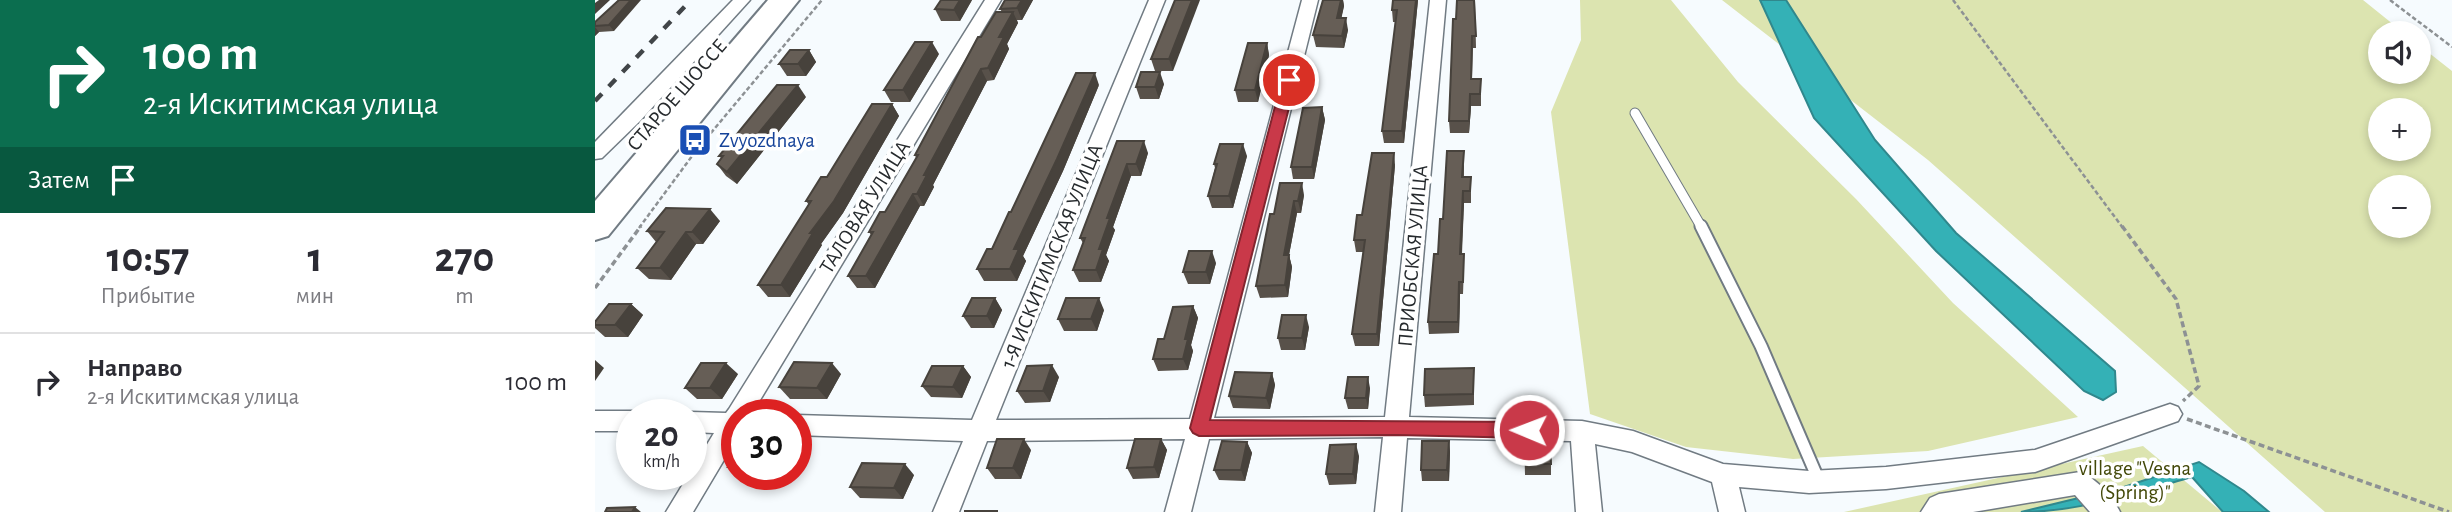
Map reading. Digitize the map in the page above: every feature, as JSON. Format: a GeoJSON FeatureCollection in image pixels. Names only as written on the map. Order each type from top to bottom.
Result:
{"type":"FeatureCollection","features":[{"type":"Feature","properties":{"kind":"highway","name":"СТАРОЕ ШОССЕ"},"geometry":{"type":"LineString","coordinates":[[595,190],[759,0]]}},
{"type":"Feature","properties":{"kind":"highway","name":"СТАРОЕ ШОССЕ"},"geometry":{"type":"LineString","coordinates":[[595,226],[784,0]]}},
{"type":"Feature","properties":{"kind":"street"},"geometry":{"type":"LineString","coordinates":[[595,153],[615,136],[713,27],[742,0]]}},
{"type":"Feature","properties":{"kind":"street","name":"ТАЛОВАЯ УЛИЦА"},"geometry":{"type":"LineString","coordinates":[[748,399],[993,0]]}},
{"type":"Feature","properties":{"kind":"street","name":"1-Я ИСКИТИМСКАЯ УЛИЦА"},"geometry":{"type":"LineString","coordinates":[[946,512],[1157,0]]}},
{"type":"Feature","properties":{"kind":"street"},"geometry":{"type":"LineString","coordinates":[[1178,512],[1310,0]]}},
{"type":"Feature","properties":{"kind":"street","name":"ПРИОБСКАЯ УЛИЦА"},"geometry":{"type":"LineString","coordinates":[[1388,512],[1438,0]]}},
{"type":"Feature","properties":{"kind":"street"},"geometry":{"type":"LineString","coordinates":[[812,426],[981,431],[1397,427],[1582,431],[1633,442],[1723,475],[1819,481],[1920,474],[2035,461],[2170,414]]}},
{"type":"Feature","properties":{"kind":"street"},"geometry":{"type":"LineString","coordinates":[[595,421],[616,421]]}},
{"type":"Feature","properties":{"kind":"street"},"geometry":{"type":"LineString","coordinates":[[1582,431],[1589,512]]}},
{"type":"Feature","properties":{"kind":"street","name":"ТАЛОВАЯ УЛИЦА"},"geometry":{"type":"LineString","coordinates":[[679,512],[721,443]]}},
{"type":"Feature","properties":{"kind":"street"},"geometry":{"type":"LineString","coordinates":[[1920,474],[1939,510],[2080,483],[2099,504]]}},
{"type":"Feature","properties":{"kind":"street"},"geometry":{"type":"LineString","coordinates":[[1723,475],[1732,512]]}},
{"type":"Feature","properties":{"kind":"lane"},"geometry":{"type":"LineString","coordinates":[[1635,113],[1702,227],[1761,346],[1819,481]]}},
{"type":"Feature","properties":{"kind":"path"},"geometry":{"type":"LineString","coordinates":[[595,288],[695,152],[822,0]]}},
{"type":"Feature","properties":{"kind":"path"},"geometry":{"type":"LineString","coordinates":[[1953,0],[2176,299],[2200,386],[2170,414],[2449,512]]}},
{"type":"Feature","properties":{"kind":"path"},"geometry":{"type":"LineString","coordinates":[[2390,0],[2452,47]]}},
{"type":"Feature","properties":{"kind":"green space"},"geometry":{"type":"Polygon","coordinates":[[[1580,0],[1671,0],[1738,82],[1856,199],[1953,303],[2078,417],[1928,451],[1793,459],[1686,447],[1590,414],[1551,112],[1581,40],[1580,0]]]}},
{"type":"Feature","properties":{"kind":"green space"},"geometry":{"type":"Polygon","coordinates":[[[1722,0],[2363,0],[2389,21],[2368,21],[2368,84],[2431,84],[2431,54],[2452,71],[2452,512],[2325,512],[1928,160],[1722,0]]]}},
{"type":"Feature","properties":{"kind":"green space","name":"village \"Vesna (Spring)\""},"geometry":{"type":"Polygon","coordinates":[[[2143,446],[2222,512],[1844,512],[2143,446]]]}},
{"type":"Feature","properties":{"kind":"water"},"geometry":{"type":"Polygon","coordinates":[[[1760,0],[1786,0],[1875,140],[1956,233],[2115,371],[2116,392],[2103,400],[2084,391],[1936,251],[1814,118],[1760,0]]]}},
{"type":"Feature","properties":{"kind":"water"},"geometry":{"type":"Polygon","coordinates":[[[2199,462],[2244,491],[2269,512],[2223,512],[2192,477],[2086,505],[2021,512],[2124,487],[2199,462]]]}},
{"type":"Feature","properties":{"kind":"building"},"geometry":{"type":"Polygon","coordinates":[[[619,0],[631,0],[609,25],[595,26],[595,22],[619,0]]]}},
{"type":"Feature","properties":{"kind":"building"},"geometry":{"type":"Polygon","coordinates":[[[941,0],[960,0],[954,10],[935,9],[941,0]]]}},
{"type":"Feature","properties":{"kind":"building"},"geometry":{"type":"Polygon","coordinates":[[[1005,0],[1022,0],[1017,8],[1000,9],[1005,0]]]}},
{"type":"Feature","properties":{"kind":"building"},"geometry":{"type":"Polygon","coordinates":[[[1175,0],[1192,0],[1169,59],[1151,59],[1175,0]]]}},
{"type":"Feature","properties":{"kind":"building"},"geometry":{"type":"Polygon","coordinates":[[[1323,0],[1341,0],[1337,18],[1346,18],[1342,36],[1313,35],[1323,0]]]}},
{"type":"Feature","properties":{"kind":"building"},"geometry":{"type":"Polygon","coordinates":[[[1393,0],[1416,0],[1402,131],[1382,131],[1397,10],[1392,10],[1393,0]]]}},
{"type":"Feature","properties":{"kind":"building"},"geometry":{"type":"Polygon","coordinates":[[[1457,0],[1474,0],[1476,36],[1472,36],[1471,79],[1481,79],[1480,94],[1470,94],[1469,121],[1449,121],[1453,19],[1456,19],[1457,0]]]}},
{"type":"Feature","properties":{"kind":"building"},"geometry":{"type":"Polygon","coordinates":[[[996,12],[1013,12],[999,37],[1004,37],[988,68],[981,69],[924,175],[927,175],[917,194],[913,194],[866,276],[848,276],[873,232],[869,232],[880,212],[885,212],[918,155],[915,155],[978,37],[981,37],[996,12]]]}},
{"type":"Feature","properties":{"kind":"building"},"geometry":{"type":"Polygon","coordinates":[[[915,42],[932,42],[903,90],[884,90],[915,42]]]}},
{"type":"Feature","properties":{"kind":"building"},"geometry":{"type":"Polygon","coordinates":[[[1248,43],[1267,43],[1255,90],[1235,90],[1248,43]]]}},
{"type":"Feature","properties":{"kind":"building"},"geometry":{"type":"Polygon","coordinates":[[[790,50],[809,50],[798,64],[779,64],[790,50]]]}},
{"type":"Feature","properties":{"kind":"building"},"geometry":{"type":"Polygon","coordinates":[[[1141,72],[1160,72],[1155,87],[1136,87],[1141,72]]]}},
{"type":"Feature","properties":{"kind":"building"},"geometry":{"type":"Polygon","coordinates":[[[1076,73],[1095,73],[1014,249],[1019,249],[1010,269],[977,269],[987,249],[992,249],[1011,212],[1076,73]]]}},
{"type":"Feature","properties":{"kind":"building"},"geometry":{"type":"Polygon","coordinates":[[[777,85],[798,85],[727,172],[717,164],[723,156],[719,156],[777,85]]]}},
{"type":"Feature","properties":{"kind":"building"},"geometry":{"type":"Polygon","coordinates":[[[872,104],[892,104],[834,201],[810,233],[813,233],[781,285],[758,285],[811,201],[806,201],[821,177],[827,177],[872,104]]]}},
{"type":"Feature","properties":{"kind":"building"},"geometry":{"type":"Polygon","coordinates":[[[1322,107],[1312,167],[1291,167],[1303,108],[1322,107]]]}},
{"type":"Feature","properties":{"kind":"building"},"geometry":{"type":"Polygon","coordinates":[[[1117,141],[1144,141],[1136,164],[1127,164],[1107,218],[1110,218],[1099,249],[1103,249],[1096,270],[1073,270],[1085,238],[1080,238],[1117,141]]]}},
{"type":"Feature","properties":{"kind":"building"},"geometry":{"type":"Polygon","coordinates":[[[1220,144],[1243,144],[1229,196],[1208,196],[1217,164],[1214,164],[1220,144]]]}},
{"type":"Feature","properties":{"kind":"building"},"geometry":{"type":"Polygon","coordinates":[[[1447,151],[1464,151],[1462,177],[1471,177],[1470,191],[1463,191],[1460,254],[1464,254],[1463,282],[1459,282],[1458,322],[1428,322],[1434,254],[1438,254],[1440,219],[1443,219],[1447,151]]]}},
{"type":"Feature","properties":{"kind":"building"},"geometry":{"type":"Polygon","coordinates":[[[1372,153],[1394,153],[1377,334],[1352,334],[1365,240],[1354,240],[1357,215],[1362,215],[1372,153]]]}},
{"type":"Feature","properties":{"kind":"building"},"geometry":{"type":"Polygon","coordinates":[[[1280,183],[1302,183],[1298,201],[1294,201],[1284,255],[1289,255],[1285,285],[1256,286],[1270,214],[1274,214],[1280,183]]]}},
{"type":"Feature","properties":{"kind":"building"},"geometry":{"type":"Polygon","coordinates":[[[666,208],[710,209],[692,232],[686,232],[660,268],[637,268],[664,232],[647,231],[666,208]]]}},
{"type":"Feature","properties":{"kind":"building"},"geometry":{"type":"Polygon","coordinates":[[[1189,251],[1212,251],[1206,272],[1183,272],[1189,251]]]}},
{"type":"Feature","properties":{"kind":"building"},"geometry":{"type":"Polygon","coordinates":[[[972,298],[995,298],[987,316],[963,316],[972,298]]]}},
{"type":"Feature","properties":{"kind":"building"},"geometry":{"type":"Polygon","coordinates":[[[1066,298],[1099,298],[1091,319],[1058,319],[1066,298]]]}},
{"type":"Feature","properties":{"kind":"building"},"geometry":{"type":"Polygon","coordinates":[[[609,304],[631,304],[615,325],[595,325],[595,322],[609,304]]]}},
{"type":"Feature","properties":{"kind":"building"},"geometry":{"type":"Polygon","coordinates":[[[1193,306],[1183,359],[1153,359],[1158,339],[1164,339],[1173,307],[1193,306]]]}},
{"type":"Feature","properties":{"kind":"building"},"geometry":{"type":"Polygon","coordinates":[[[1282,315],[1306,315],[1302,338],[1278,338],[1282,315]]]}},
{"type":"Feature","properties":{"kind":"building"},"geometry":{"type":"Polygon","coordinates":[[[794,362],[832,363],[817,388],[779,387],[794,362]]]}},
{"type":"Feature","properties":{"kind":"building"},"geometry":{"type":"Polygon","coordinates":[[[701,363],[726,363],[710,388],[685,388],[701,363]]]}},
{"type":"Feature","properties":{"kind":"building"},"geometry":{"type":"Polygon","coordinates":[[[1052,365],[1043,391],[1017,391],[1027,366],[1052,365]]]}},
{"type":"Feature","properties":{"kind":"building"},"geometry":{"type":"Polygon","coordinates":[[[932,366],[963,366],[953,387],[922,386],[932,366]]]}},
{"type":"Feature","properties":{"kind":"building"},"geometry":{"type":"Polygon","coordinates":[[[1474,368],[1473,394],[1424,395],[1425,369],[1474,368]]]}},
{"type":"Feature","properties":{"kind":"building"},"geometry":{"type":"Polygon","coordinates":[[[1235,372],[1272,373],[1266,398],[1229,396],[1235,372]]]}},
{"type":"Feature","properties":{"kind":"building"},"geometry":{"type":"Polygon","coordinates":[[[1348,377],[1368,377],[1366,398],[1345,398],[1348,377]]]}},
{"type":"Feature","properties":{"kind":"building"},"geometry":{"type":"Polygon","coordinates":[[[1524,436],[1550,436],[1551,464],[1525,464],[1524,436]]]}},
{"type":"Feature","properties":{"kind":"building"},"geometry":{"type":"Polygon","coordinates":[[[997,439],[1024,439],[1013,468],[987,468],[997,439]]]}},
{"type":"Feature","properties":{"kind":"building"},"geometry":{"type":"Polygon","coordinates":[[[1135,439],[1161,439],[1154,467],[1127,468],[1135,439]]]}},
{"type":"Feature","properties":{"kind":"building"},"geometry":{"type":"Polygon","coordinates":[[[1222,441],[1247,442],[1241,470],[1214,470],[1222,441]]]}},
{"type":"Feature","properties":{"kind":"building"},"geometry":{"type":"Polygon","coordinates":[[[1422,441],[1449,441],[1447,470],[1421,470],[1422,441]]]}},
{"type":"Feature","properties":{"kind":"building"},"geometry":{"type":"Polygon","coordinates":[[[1356,444],[1353,474],[1326,474],[1330,445],[1356,444]]]}},
{"type":"Feature","properties":{"kind":"building"},"geometry":{"type":"Polygon","coordinates":[[[862,463],[905,464],[894,488],[850,487],[862,463]]]}},
{"type":"Feature","properties":{"kind":"building"},"geometry":{"type":"Polygon","coordinates":[[[635,507],[632,512],[605,512],[607,508],[635,507]]]}},
{"type":"Feature","properties":{"kind":"building"},"geometry":{"type":"Polygon","coordinates":[[[997,511],[997,512],[965,512],[997,511]]]}},
{"type":"Feature","properties":{"kind":"railway"},"geometry":{"type":"LineString","coordinates":[[595,101],[691,0]]}},
{"type":"Feature","properties":{"kind":"place","name":"Zvyozdnaya"},"geometry":{"type":"Point","coordinates":[695,140]}},
{"type":"Feature","properties":{"kind":"route"},"geometry":{"type":"LineString","coordinates":[[1289,80],[1199,428],[1397,427],[1529,430]]}}]}
